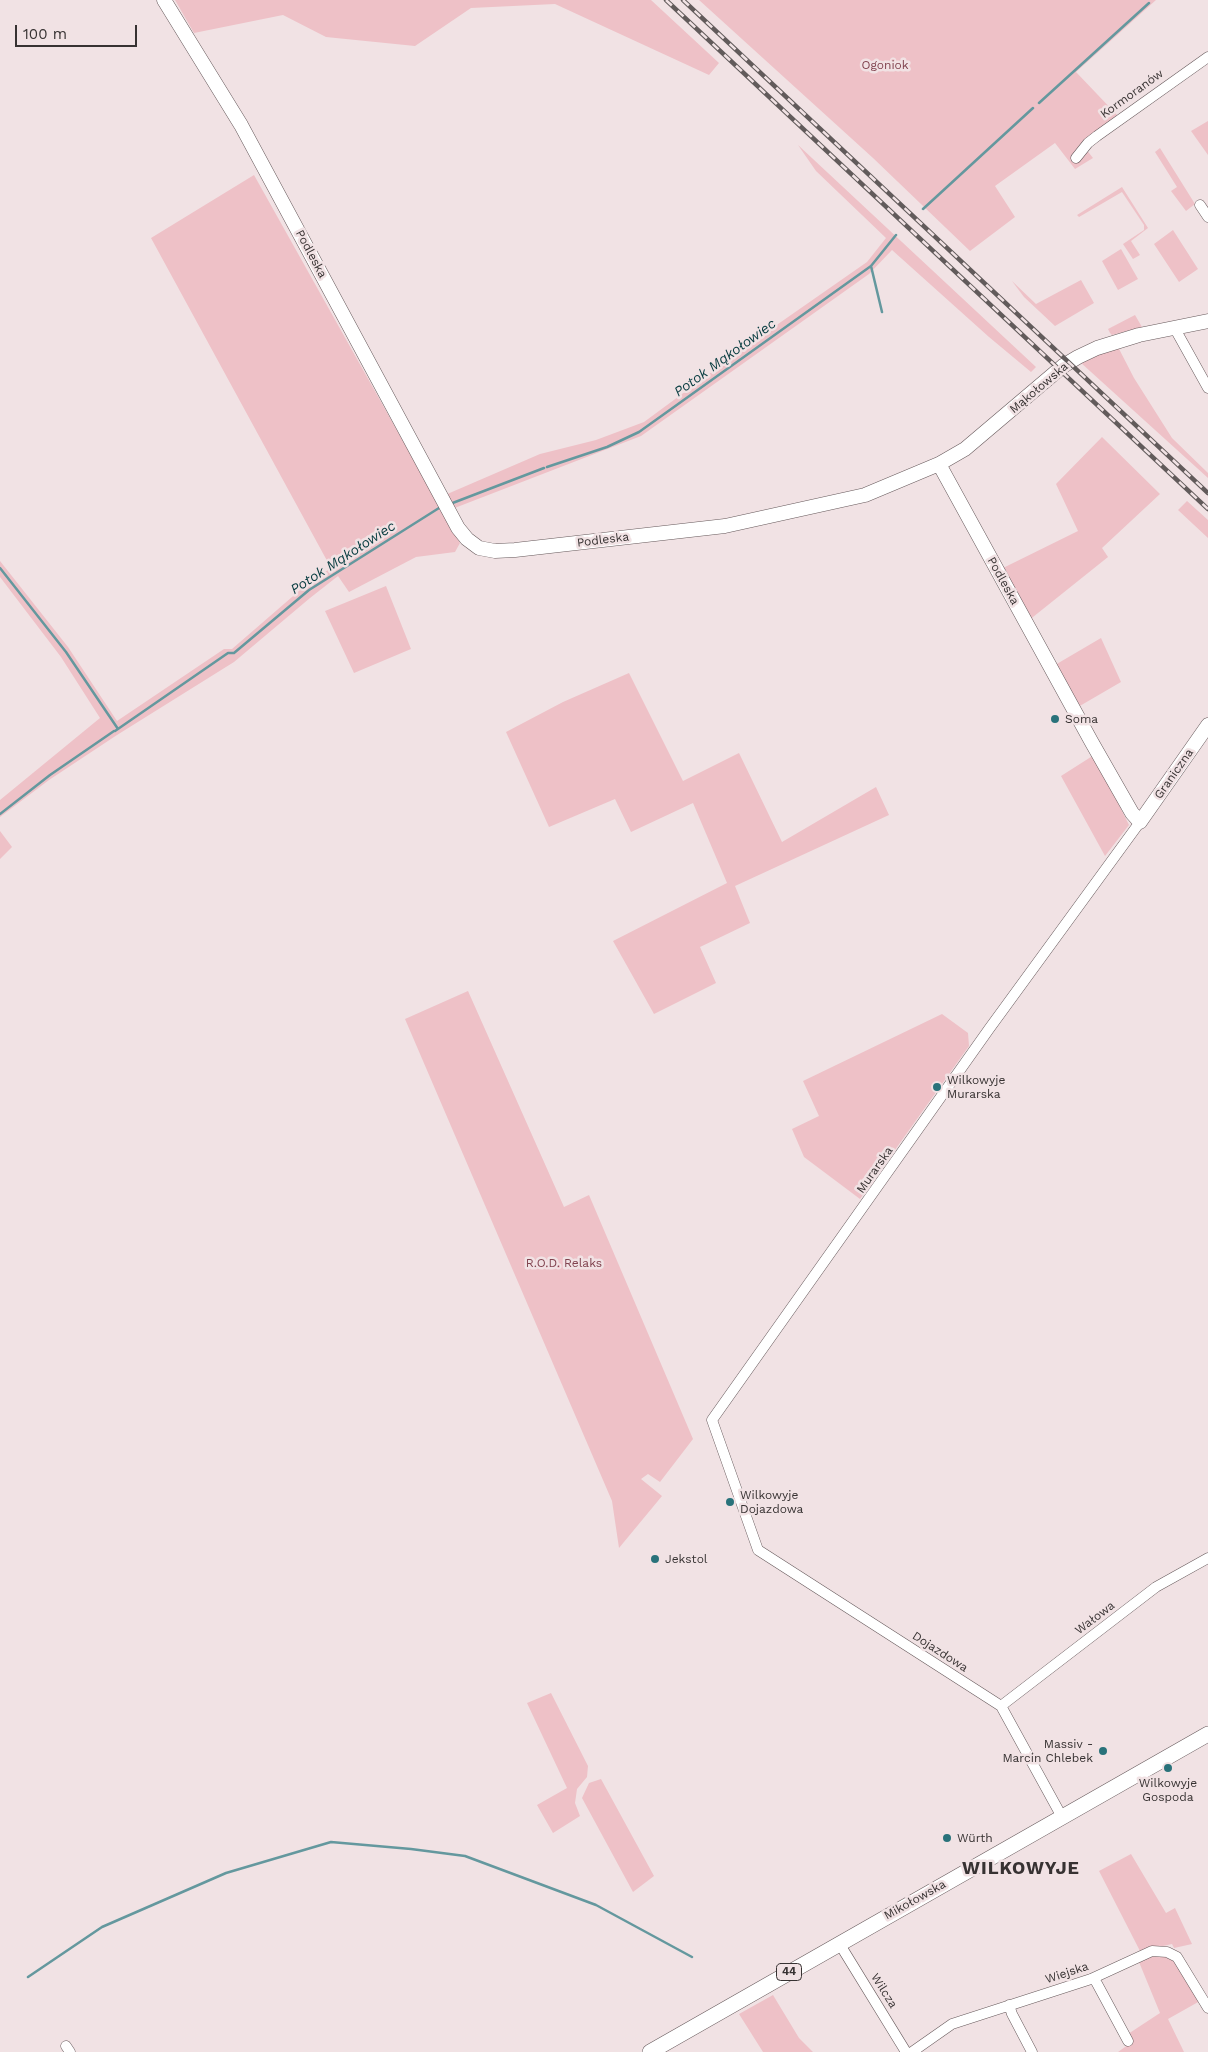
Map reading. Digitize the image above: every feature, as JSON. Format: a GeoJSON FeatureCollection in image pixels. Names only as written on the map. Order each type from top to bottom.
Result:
{"type":"FeatureCollection","features":[{"type":"Feature","properties":{"kind":"main road","name":"Mikołowska"},"geometry":{"type":"LineString","coordinates":[[650,2052],[1208,1734]]}},
{"type":"Feature","properties":{"kind":"street","name":"Podleska"},"geometry":{"type":"LineString","coordinates":[[164,0],[241,125],[458,528],[467,538],[479,548],[495,551],[725,526],[865,495],[939,464],[1086,733],[1132,813],[1140,822]]}},
{"type":"Feature","properties":{"kind":"street","name":"Kormoranów"},"geometry":{"type":"LineString","coordinates":[[1076,158],[1088,143],[1097,136],[1208,57]]}},
{"type":"Feature","properties":{"kind":"street"},"geometry":{"type":"LineString","coordinates":[[1200,205],[1208,217]]}},
{"type":"Feature","properties":{"kind":"street","name":"Mąkołowska"},"geometry":{"type":"LineString","coordinates":[[939,464],[965,448],[992,427],[1068,362],[1117,341],[1208,321]]}},
{"type":"Feature","properties":{"kind":"street"},"geometry":{"type":"LineString","coordinates":[[1174,327],[1208,388]]}},
{"type":"Feature","properties":{"kind":"street","name":"Graniczna"},"geometry":{"type":"LineString","coordinates":[[1140,822],[1208,725]]}},
{"type":"Feature","properties":{"kind":"street","name":"Murarska"},"geometry":{"type":"LineString","coordinates":[[758,1550],[712,1420],[989,1029],[1140,822]]}},
{"type":"Feature","properties":{"kind":"street","name":"Dojazdowa"},"geometry":{"type":"LineString","coordinates":[[758,1550],[1002,1706],[1062,1817]]}},
{"type":"Feature","properties":{"kind":"street","name":"Wałowa"},"geometry":{"type":"LineString","coordinates":[[1002,1706],[1156,1587],[1208,1558]]}},
{"type":"Feature","properties":{"kind":"street","name":"Wilcza"},"geometry":{"type":"LineString","coordinates":[[839,1943],[906,2052]]}},
{"type":"Feature","properties":{"kind":"street","name":"Wiejska"},"geometry":{"type":"LineString","coordinates":[[912,2052],[952,2024],[1094,1978],[1152,1951],[1167,1952],[1177,1957],[1208,2008]]}},
{"type":"Feature","properties":{"kind":"street"},"geometry":{"type":"LineString","coordinates":[[1094,1978],[1128,2041]]}},
{"type":"Feature","properties":{"kind":"street"},"geometry":{"type":"LineString","coordinates":[[1009,2005],[1032,2052]]}},
{"type":"Feature","properties":{"kind":"green space"},"geometry":{"type":"Polygon","coordinates":[[[175,0],[651,0],[719,63],[709,75],[555,4],[471,8],[415,46],[326,37],[283,15],[194,33],[175,0]]]}},
{"type":"Feature","properties":{"kind":"green space","name":"Ogoniok"},"geometry":{"type":"Polygon","coordinates":[[[699,0],[1156,0],[1076,72],[1117,115],[1082,144],[1093,158],[1075,169],[1055,143],[995,186],[1015,217],[970,251],[873,158],[699,0]]]}},
{"type":"Feature","properties":{"kind":"green space"},"geometry":{"type":"Polygon","coordinates":[[[1208,121],[1208,155],[1191,131],[1208,121]]]}},
{"type":"Feature","properties":{"kind":"green space"},"geometry":{"type":"Polygon","coordinates":[[[798,145],[1036,367],[1031,372],[892,250],[869,274],[641,436],[452,509],[445,495],[540,454],[596,440],[644,422],[758,338],[867,262],[886,238],[816,171],[798,145]]]}},
{"type":"Feature","properties":{"kind":"green space"},"geometry":{"type":"Polygon","coordinates":[[[1160,148],[1195,204],[1186,211],[1171,191],[1177,187],[1155,152],[1160,148]]]}},
{"type":"Feature","properties":{"kind":"green space"},"geometry":{"type":"Polygon","coordinates":[[[254,175],[460,543],[455,552],[416,557],[349,592],[338,576],[234,662],[49,780],[0,817],[0,800],[100,718],[61,657],[0,577],[0,561],[68,647],[117,721],[224,649],[232,649],[307,584],[331,568],[151,238],[254,175]]]}},
{"type":"Feature","properties":{"kind":"green space"},"geometry":{"type":"Polygon","coordinates":[[[1122,187],[1148,228],[1131,241],[1140,255],[1133,259],[1123,244],[1144,230],[1144,225],[1122,192],[1079,217],[1077,215],[1122,187]]]}},
{"type":"Feature","properties":{"kind":"green space"},"geometry":{"type":"Polygon","coordinates":[[[1173,230],[1198,269],[1179,282],[1154,244],[1173,230]]]}},
{"type":"Feature","properties":{"kind":"green space"},"geometry":{"type":"Polygon","coordinates":[[[1121,249],[1138,279],[1118,290],[1102,261],[1121,249]]]}},
{"type":"Feature","properties":{"kind":"green space"},"geometry":{"type":"Polygon","coordinates":[[[1081,280],[1094,303],[1055,326],[1024,297],[1012,281],[1036,304],[1081,280]]]}},
{"type":"Feature","properties":{"kind":"green space"},"geometry":{"type":"Polygon","coordinates":[[[1135,315],[1142,327],[1112,335],[1110,333],[1108,329],[1135,315]]]}},
{"type":"Feature","properties":{"kind":"green space"},"geometry":{"type":"Polygon","coordinates":[[[1117,345],[1134,378],[1172,438],[1208,473],[1208,478],[1080,362],[1117,345]]]}},
{"type":"Feature","properties":{"kind":"green space"},"geometry":{"type":"Polygon","coordinates":[[[1102,437],[1160,494],[1102,548],[1108,557],[1028,621],[1003,568],[1078,531],[1056,484],[1102,437]]]}},
{"type":"Feature","properties":{"kind":"green space"},"geometry":{"type":"Polygon","coordinates":[[[1187,501],[1208,520],[1208,538],[1178,510],[1187,501]]]}},
{"type":"Feature","properties":{"kind":"green space"},"geometry":{"type":"Polygon","coordinates":[[[386,586],[411,649],[354,673],[325,611],[386,586]]]}},
{"type":"Feature","properties":{"kind":"green space"},"geometry":{"type":"Polygon","coordinates":[[[1101,638],[1121,682],[1078,707],[1055,665],[1101,638]]]}},
{"type":"Feature","properties":{"kind":"green space"},"geometry":{"type":"Polygon","coordinates":[[[629,673],[683,781],[739,753],[782,842],[876,787],[889,815],[735,886],[750,923],[700,947],[716,983],[654,1014],[613,941],[727,883],[693,803],[631,832],[615,799],[549,827],[506,732],[563,702],[629,673]]]}},
{"type":"Feature","properties":{"kind":"green space"},"geometry":{"type":"Polygon","coordinates":[[[1094,755],[1129,825],[1105,856],[1061,776],[1094,755]]]}},
{"type":"Feature","properties":{"kind":"green space"},"geometry":{"type":"Polygon","coordinates":[[[0,831],[12,847],[0,859],[0,831]]]}},
{"type":"Feature","properties":{"kind":"green space","name":"R.O.D. Relaks"},"geometry":{"type":"Polygon","coordinates":[[[468,991],[564,1207],[589,1195],[693,1439],[660,1482],[648,1474],[641,1479],[662,1496],[619,1548],[612,1501],[405,1019],[468,991]]]}},
{"type":"Feature","properties":{"kind":"green space"},"geometry":{"type":"Polygon","coordinates":[[[942,1014],[968,1033],[969,1046],[860,1199],[804,1157],[792,1129],[819,1116],[803,1081],[942,1014]]]}},
{"type":"Feature","properties":{"kind":"green space"},"geometry":{"type":"Polygon","coordinates":[[[551,1693],[588,1766],[587,1777],[577,1789],[575,1803],[580,1816],[553,1833],[537,1805],[567,1788],[527,1703],[551,1693]]]}},
{"type":"Feature","properties":{"kind":"green space"},"geometry":{"type":"Polygon","coordinates":[[[601,1779],[654,1876],[633,1892],[582,1798],[589,1783],[601,1779]]]}},
{"type":"Feature","properties":{"kind":"green space"},"geometry":{"type":"Polygon","coordinates":[[[1131,1854],[1166,1913],[1175,1908],[1192,1944],[1174,1948],[1172,1944],[1140,1951],[1099,1871],[1131,1854]]]}},
{"type":"Feature","properties":{"kind":"green space"},"geometry":{"type":"Polygon","coordinates":[[[1153,1954],[1174,1959],[1200,2001],[1168,2019],[1184,2052],[1118,2052],[1132,2042],[1128,2034],[1160,2013],[1139,1962],[1153,1954]]]}},
{"type":"Feature","properties":{"kind":"green space"},"geometry":{"type":"Polygon","coordinates":[[[773,1995],[799,2038],[813,2052],[763,2052],[739,2014],[773,1995]]]}},
{"type":"Feature","properties":{"kind":"waterway","name":"Potok Mąkołowiec"},"geometry":{"type":"LineString","coordinates":[[1039,103],[1149,3]]}},
{"type":"Feature","properties":{"kind":"waterway","name":"Potok Mąkołowiec"},"geometry":{"type":"LineString","coordinates":[[923,209],[1033,108]]}},
{"type":"Feature","properties":{"kind":"waterway","name":"Potok Mąkołowiec"},"geometry":{"type":"LineString","coordinates":[[547,467],[607,447],[639,432],[871,266],[896,235]]}},
{"type":"Feature","properties":{"kind":"waterway"},"geometry":{"type":"LineString","coordinates":[[871,266],[882,312]]}},
{"type":"Feature","properties":{"kind":"waterway","name":"Potok Mąkołowiec"},"geometry":{"type":"LineString","coordinates":[[450,504],[544,468]]}},
{"type":"Feature","properties":{"kind":"waterway","name":"Potok Mąkołowiec"},"geometry":{"type":"LineString","coordinates":[[115,731],[228,653],[234,653],[309,590],[439,508]]}},
{"type":"Feature","properties":{"kind":"waterway"},"geometry":{"type":"LineString","coordinates":[[0,568],[66,652],[118,729]]}},
{"type":"Feature","properties":{"kind":"waterway","name":"Potok Mąkołowiec"},"geometry":{"type":"LineString","coordinates":[[0,814],[50,775],[114,731]]}},
{"type":"Feature","properties":{"kind":"waterway"},"geometry":{"type":"LineString","coordinates":[[28,1977],[102,1927],[226,1873],[331,1842],[465,1856],[596,1905],[692,1957]]}},
{"type":"Feature","properties":{"kind":"railway"},"geometry":{"type":"LineString","coordinates":[[666,0],[1208,509]]}},
{"type":"Feature","properties":{"kind":"railway"},"geometry":{"type":"LineString","coordinates":[[683,0],[1208,493]]}},
{"type":"Feature","properties":{"kind":"place","name":"Soma"},"geometry":{"type":"Point","coordinates":[1055,719]}},
{"type":"Feature","properties":{"kind":"place","name":"Wilkowyje Murarska"},"geometry":{"type":"Point","coordinates":[937,1087]}},
{"type":"Feature","properties":{"kind":"place","name":"Wilkowyje Dojazdowa"},"geometry":{"type":"Point","coordinates":[730,1502]}},
{"type":"Feature","properties":{"kind":"place","name":"Jekstol"},"geometry":{"type":"Point","coordinates":[655,1559]}},
{"type":"Feature","properties":{"kind":"place","name":"Massiv - Marcin Chlebek"},"geometry":{"type":"Point","coordinates":[1103,1751]}},
{"type":"Feature","properties":{"kind":"place","name":"Wilkowyje Gospoda"},"geometry":{"type":"Point","coordinates":[1168,1768]}},
{"type":"Feature","properties":{"kind":"place","name":"Würth"},"geometry":{"type":"Point","coordinates":[947,1838]}},
{"type":"Feature","properties":{"kind":"district","name":"WILKOWYJE"},"geometry":{"type":"Point","coordinates":[1021,1869]}}]}
